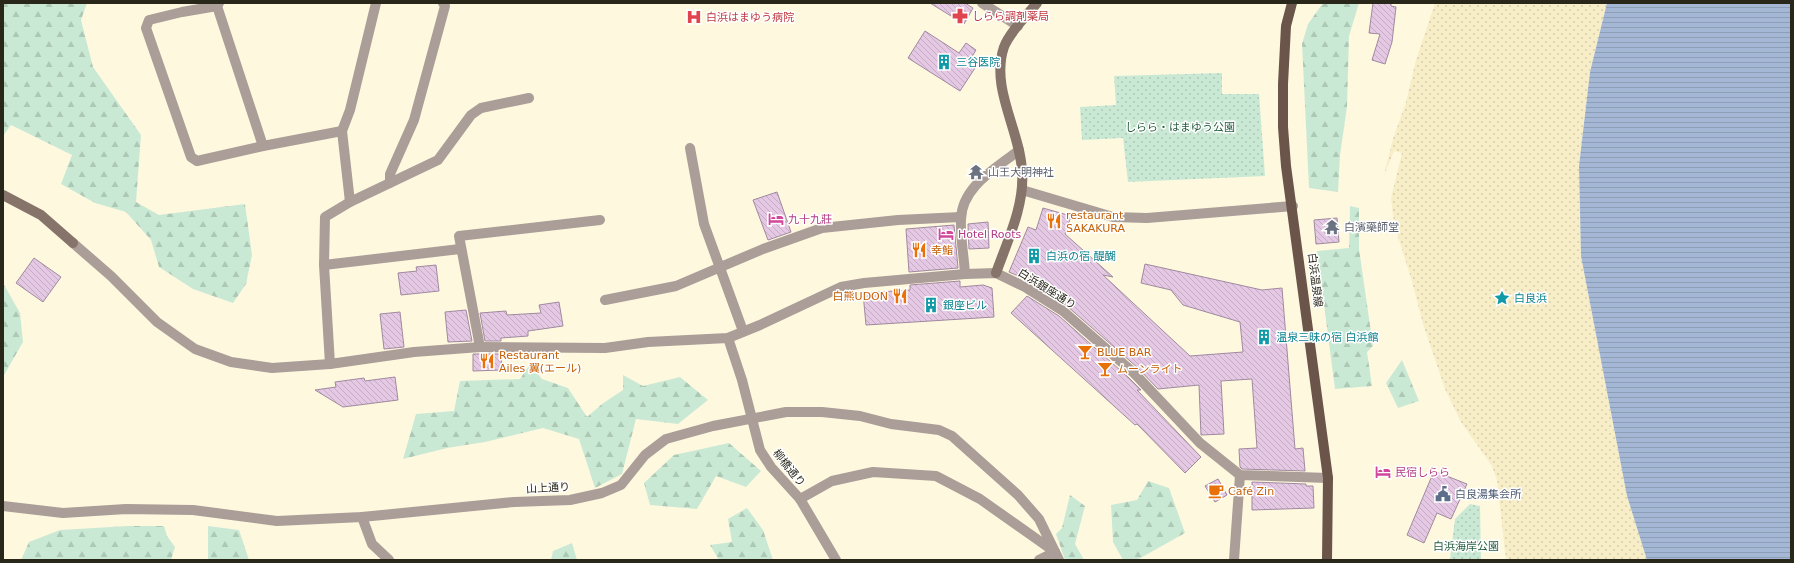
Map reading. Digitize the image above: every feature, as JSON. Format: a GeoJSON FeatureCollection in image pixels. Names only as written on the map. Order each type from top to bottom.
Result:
{"type":"FeatureCollection","features":[{"type":"Feature","properties":{"kind":"main road","name":"白浜温泉線"},"geometry":{"type":"LineString","coordinates":[[1292,3],[1285,40],[1283,127],[1328,478],[1327,560]]}},
{"type":"Feature","properties":{"kind":"street"},"geometry":{"type":"LineString","coordinates":[[350,202],[342,131],[350,110],[376,3]]}},
{"type":"Feature","properties":{"kind":"street"},"geometry":{"type":"LineString","coordinates":[[390,183],[390,174],[414,120],[444,6],[443,3]]}},
{"type":"Feature","properties":{"kind":"street"},"geometry":{"type":"LineString","coordinates":[[982,3],[1018,26]]}},
{"type":"Feature","properties":{"kind":"street"},"geometry":{"type":"LineString","coordinates":[[996,274],[1012,228],[1022,190],[1022,171],[1019,150],[1002,85],[1000,65],[1004,45],[1037,3]]}},
{"type":"Feature","properties":{"kind":"street"},"geometry":{"type":"LineString","coordinates":[[263,146],[218,4],[149,20],[146,28],[191,157],[197,161],[263,146],[342,131]]}},
{"type":"Feature","properties":{"kind":"street"},"geometry":{"type":"LineString","coordinates":[[330,364],[324,265],[325,217],[350,202],[438,160],[471,115],[481,108],[529,98]]}},
{"type":"Feature","properties":{"kind":"street"},"geometry":{"type":"LineString","coordinates":[[690,148],[704,224],[744,331]]}},
{"type":"Feature","properties":{"kind":"street"},"geometry":{"type":"LineString","coordinates":[[965,274],[961,217],[968,194],[983,178],[1019,150]]}},
{"type":"Feature","properties":{"kind":"street"},"geometry":{"type":"LineString","coordinates":[[1022,190],[1113,217],[1147,218],[1293,206]]}},
{"type":"Feature","properties":{"kind":"street"},"geometry":{"type":"LineString","coordinates":[[3,195],[41,215],[111,276],[157,322],[195,349],[231,362],[272,368],[330,364],[414,352],[480,347],[605,348],[648,342],[728,338]]}},
{"type":"Feature","properties":{"kind":"street"},"geometry":{"type":"LineString","coordinates":[[605,300],[676,286],[719,267],[822,228],[898,220],[961,217]]}},
{"type":"Feature","properties":{"kind":"street"},"geometry":{"type":"LineString","coordinates":[[480,347],[460,249],[459,236],[600,220]]}},
{"type":"Feature","properties":{"kind":"street"},"geometry":{"type":"LineString","coordinates":[[324,265],[460,249]]}},
{"type":"Feature","properties":{"kind":"street","name":"白浜銀座通り"},"geometry":{"type":"LineString","coordinates":[[728,338],[760,325],[841,287],[864,283],[965,274],[996,274],[1025,287],[1063,311],[1134,373],[1200,443],[1240,475]]}},
{"type":"Feature","properties":{"kind":"street","name":"柳橋通り"},"geometry":{"type":"LineString","coordinates":[[728,338],[760,450],[771,467],[800,500],[836,560]]}},
{"type":"Feature","properties":{"kind":"street","name":"山上通り"},"geometry":{"type":"LineString","coordinates":[[3,506],[63,513],[126,509],[193,510],[278,521],[362,517],[514,502],[570,500],[602,493],[621,485],[645,455],[666,439],[713,426],[786,412],[822,412],[860,416],[891,424],[939,430],[952,436],[1018,495],[1039,519],[1057,556]]}},
{"type":"Feature","properties":{"kind":"street"},"geometry":{"type":"LineString","coordinates":[[800,500],[832,481],[873,472],[936,476],[980,500],[1057,556]]}},
{"type":"Feature","properties":{"kind":"street"},"geometry":{"type":"LineString","coordinates":[[1234,560],[1240,475],[1328,478]]}},
{"type":"Feature","properties":{"kind":"street"},"geometry":{"type":"LineString","coordinates":[[362,517],[372,544],[389,560]]}},
{"type":"Feature","properties":{"kind":"street"},"geometry":{"type":"LineString","coordinates":[[1039,560],[1057,556]]}},
{"type":"Feature","properties":{"kind":"green space"},"geometry":{"type":"Polygon","coordinates":[[[3,3],[87,3],[81,20],[93,67],[141,135],[136,202],[159,215],[245,204],[252,255],[246,284],[233,303],[193,289],[159,267],[151,240],[126,212],[95,203],[61,184],[72,155],[11,125],[3,136],[3,3]]]}},
{"type":"Feature","properties":{"kind":"green space"},"geometry":{"type":"Polygon","coordinates":[[[1323,3],[1359,3],[1349,36],[1347,107],[1340,155],[1338,192],[1309,188],[1302,44],[1308,24],[1323,3]]]}},
{"type":"Feature","properties":{"kind":"green space","name":"しらら・はまゆう公園"},"geometry":{"type":"Polygon","coordinates":[[[1222,73],[1222,94],[1259,94],[1265,176],[1128,182],[1123,138],[1082,140],[1080,107],[1116,105],[1114,76],[1222,73]]]}},
{"type":"Feature","properties":{"kind":"green space"},"geometry":{"type":"Polygon","coordinates":[[[1350,206],[1359,208],[1359,249],[1373,346],[1367,352],[1372,386],[1335,389],[1317,251],[1349,248],[1350,206]]]}},
{"type":"Feature","properties":{"kind":"green space"},"geometry":{"type":"Polygon","coordinates":[[[3,283],[20,313],[23,342],[3,377],[3,283]]]}},
{"type":"Feature","properties":{"kind":"green space"},"geometry":{"type":"Polygon","coordinates":[[[1402,360],[1419,401],[1398,408],[1386,383],[1402,360]]]}},
{"type":"Feature","properties":{"kind":"green space"},"geometry":{"type":"Polygon","coordinates":[[[530,364],[542,379],[568,388],[587,417],[602,404],[623,390],[623,375],[643,386],[680,377],[708,400],[678,424],[636,419],[622,474],[595,488],[579,439],[543,428],[485,442],[447,448],[403,459],[416,414],[454,411],[460,381],[520,379],[530,364]]]}},
{"type":"Feature","properties":{"kind":"green space"},"geometry":{"type":"Polygon","coordinates":[[[729,443],[761,471],[746,487],[716,476],[697,509],[650,505],[644,483],[674,455],[729,443]]]}},
{"type":"Feature","properties":{"kind":"green space"},"geometry":{"type":"Polygon","coordinates":[[[1148,481],[1169,488],[1185,533],[1137,560],[1123,560],[1113,542],[1111,505],[1137,500],[1148,481]]]}},
{"type":"Feature","properties":{"kind":"green space"},"geometry":{"type":"Polygon","coordinates":[[[1070,495],[1085,506],[1075,544],[1084,560],[1065,560],[1056,534],[1062,528],[1070,495]]]}},
{"type":"Feature","properties":{"kind":"green space","name":"白浜海岸公園"},"geometry":{"type":"Polygon","coordinates":[[[1470,504],[1480,506],[1481,560],[1450,560],[1455,519],[1470,504]]]}},
{"type":"Feature","properties":{"kind":"green space"},"geometry":{"type":"Polygon","coordinates":[[[747,508],[763,530],[773,560],[719,560],[710,545],[732,542],[728,519],[747,508]]]}},
{"type":"Feature","properties":{"kind":"green space"},"geometry":{"type":"Polygon","coordinates":[[[128,526],[164,526],[167,536],[175,547],[171,560],[21,560],[29,542],[60,530],[128,526]]]}},
{"type":"Feature","properties":{"kind":"green space"},"geometry":{"type":"Polygon","coordinates":[[[208,526],[239,530],[249,560],[208,560],[208,526]]]}},
{"type":"Feature","properties":{"kind":"green space"},"geometry":{"type":"Polygon","coordinates":[[[572,543],[577,560],[551,560],[553,551],[572,543]]]}},
{"type":"Feature","properties":{"kind":"sand","name":"白良浜"},"geometry":{"type":"Polygon","coordinates":[[[1435,3],[1607,3],[1590,72],[1579,166],[1581,256],[1627,496],[1647,560],[1506,560],[1497,480],[1492,466],[1461,422],[1445,389],[1423,324],[1411,278],[1394,224],[1391,198],[1402,153],[1394,151],[1384,175],[1393,139],[1406,102],[1416,60],[1435,3]]]}},
{"type":"Feature","properties":{"kind":"water"},"geometry":{"type":"Polygon","coordinates":[[[1607,3],[1791,3],[1791,560],[1647,560],[1627,496],[1581,256],[1579,166],[1590,72],[1607,3]]]}},
{"type":"Feature","properties":{"kind":"building","name":"しらら調剤薬局"},"geometry":{"type":"Polygon","coordinates":[[[930,3],[965,3],[973,8],[964,24],[930,3]]]}},
{"type":"Feature","properties":{"kind":"building"},"geometry":{"type":"Polygon","coordinates":[[[1373,3],[1391,3],[1391,6],[1396,7],[1392,42],[1385,64],[1372,60],[1380,34],[1369,33],[1373,3]]]}},
{"type":"Feature","properties":{"kind":"building","name":"三谷医院"},"geometry":{"type":"Polygon","coordinates":[[[925,31],[959,53],[966,43],[976,50],[970,60],[977,65],[960,91],[908,58],[925,31]]]}},
{"type":"Feature","properties":{"kind":"building","name":"九十九莊"},"geometry":{"type":"Polygon","coordinates":[[[777,192],[791,232],[768,240],[753,200],[777,192]]]}},
{"type":"Feature","properties":{"kind":"building"},"geometry":{"type":"Polygon","coordinates":[[[1043,208],[1071,216],[1065,234],[1113,277],[1103,275],[1190,356],[1243,352],[1240,322],[1183,305],[1171,290],[1141,283],[1145,264],[1262,290],[1282,288],[1295,449],[1303,448],[1305,471],[1242,469],[1240,467],[1239,449],[1257,448],[1252,379],[1221,381],[1224,434],[1201,435],[1199,385],[1158,389],[1138,368],[1067,306],[1036,286],[1037,284],[1009,272],[1028,227],[1036,230],[1043,208]]]}},
{"type":"Feature","properties":{"kind":"building"},"geometry":{"type":"Polygon","coordinates":[[[1337,218],[1339,242],[1316,244],[1314,220],[1337,218]]]}},
{"type":"Feature","properties":{"kind":"building"},"geometry":{"type":"Polygon","coordinates":[[[988,222],[989,248],[969,249],[968,224],[988,222]]]}},
{"type":"Feature","properties":{"kind":"building"},"geometry":{"type":"Polygon","coordinates":[[[954,225],[958,268],[909,272],[906,229],[954,225]]]}},
{"type":"Feature","properties":{"kind":"building"},"geometry":{"type":"Polygon","coordinates":[[[34,258],[61,277],[43,302],[16,283],[34,258]]]}},
{"type":"Feature","properties":{"kind":"building"},"geometry":{"type":"Polygon","coordinates":[[[436,265],[439,291],[401,295],[398,273],[417,271],[416,267],[436,265]]]}},
{"type":"Feature","properties":{"kind":"building","name":"銀座ビル"},"geometry":{"type":"Polygon","coordinates":[[[960,281],[960,287],[983,285],[992,288],[994,317],[866,325],[863,293],[910,290],[910,285],[960,281]]]}},
{"type":"Feature","properties":{"kind":"building"},"geometry":{"type":"Polygon","coordinates":[[[1027,296],[1059,316],[1129,378],[1141,390],[1137,390],[1201,457],[1185,473],[1137,424],[1135,425],[1011,313],[1027,296]]]}},
{"type":"Feature","properties":{"kind":"building"},"geometry":{"type":"Polygon","coordinates":[[[559,302],[563,326],[528,331],[528,336],[501,338],[501,341],[485,341],[480,313],[506,311],[507,315],[541,313],[539,305],[559,302]]]}},
{"type":"Feature","properties":{"kind":"building"},"geometry":{"type":"Polygon","coordinates":[[[466,310],[472,341],[448,342],[445,312],[466,310]]]}},
{"type":"Feature","properties":{"kind":"building"},"geometry":{"type":"Polygon","coordinates":[[[400,312],[404,347],[384,349],[380,314],[400,312]]]}},
{"type":"Feature","properties":{"kind":"building","name":"Restaurant Ailes 翼(エール)"},"geometry":{"type":"Polygon","coordinates":[[[473,354],[501,354],[502,370],[473,371],[473,354]]]}},
{"type":"Feature","properties":{"kind":"building"},"geometry":{"type":"Polygon","coordinates":[[[395,377],[398,400],[343,407],[315,390],[336,387],[335,382],[364,378],[365,381],[395,377]]]}},
{"type":"Feature","properties":{"kind":"building"},"geometry":{"type":"Polygon","coordinates":[[[1434,471],[1467,484],[1451,519],[1437,513],[1424,543],[1407,535],[1434,471]]]}},
{"type":"Feature","properties":{"kind":"building","name":"Café Zin"},"geometry":{"type":"Polygon","coordinates":[[[1218,479],[1227,495],[1215,502],[1205,486],[1218,479]]]}},
{"type":"Feature","properties":{"kind":"building"},"geometry":{"type":"Polygon","coordinates":[[[1252,482],[1306,484],[1306,486],[1313,486],[1314,508],[1252,510],[1252,482]]]}},
{"type":"Feature","properties":{"kind":"place","name":"しらら調剤薬局"},"geometry":{"type":"Point","coordinates":[960,16]}},
{"type":"Feature","properties":{"kind":"place","name":"白浜はまゆう病院"},"geometry":{"type":"Point","coordinates":[694,17]}},
{"type":"Feature","properties":{"kind":"place","name":"三谷医院"},"geometry":{"type":"Point","coordinates":[944,62]}},
{"type":"Feature","properties":{"kind":"place","name":"山王大明神社"},"geometry":{"type":"Point","coordinates":[976,172]}},
{"type":"Feature","properties":{"kind":"place","name":"九十九莊"},"geometry":{"type":"Point","coordinates":[776,219]}},
{"type":"Feature","properties":{"kind":"place","name":"restaurant SAKAKURA"},"geometry":{"type":"Point","coordinates":[1054,221]}},
{"type":"Feature","properties":{"kind":"place","name":"白濱藥師堂"},"geometry":{"type":"Point","coordinates":[1332,227]}},
{"type":"Feature","properties":{"kind":"place","name":"Hotel Roots"},"geometry":{"type":"Point","coordinates":[946,234]}},
{"type":"Feature","properties":{"kind":"place","name":"幸鮨"},"geometry":{"type":"Point","coordinates":[919,250]}},
{"type":"Feature","properties":{"kind":"place","name":"白浜の宿 醍醐"},"geometry":{"type":"Point","coordinates":[1034,256]}},
{"type":"Feature","properties":{"kind":"place","name":"白熊UDON"},"geometry":{"type":"Point","coordinates":[900,296]}},
{"type":"Feature","properties":{"kind":"place","name":"白良浜"},"geometry":{"type":"Point","coordinates":[1502,298]}},
{"type":"Feature","properties":{"kind":"place","name":"銀座ビル"},"geometry":{"type":"Point","coordinates":[931,305]}},
{"type":"Feature","properties":{"kind":"place","name":"温泉三昧の宿 白浜館"},"geometry":{"type":"Point","coordinates":[1264,337]}},
{"type":"Feature","properties":{"kind":"place","name":"BLUE BAR"},"geometry":{"type":"Point","coordinates":[1085,352]}},
{"type":"Feature","properties":{"kind":"place","name":"Restaurant Ailes 翼(エール)"},"geometry":{"type":"Point","coordinates":[487,361]}},
{"type":"Feature","properties":{"kind":"place","name":"ムーンライト"},"geometry":{"type":"Point","coordinates":[1105,369]}},
{"type":"Feature","properties":{"kind":"place","name":"民宿しらら"},"geometry":{"type":"Point","coordinates":[1383,472]}},
{"type":"Feature","properties":{"kind":"place","name":"Café Zin"},"geometry":{"type":"Point","coordinates":[1216,491]}},
{"type":"Feature","properties":{"kind":"place","name":"白良湯集会所"},"geometry":{"type":"Point","coordinates":[1443,494]}}]}
